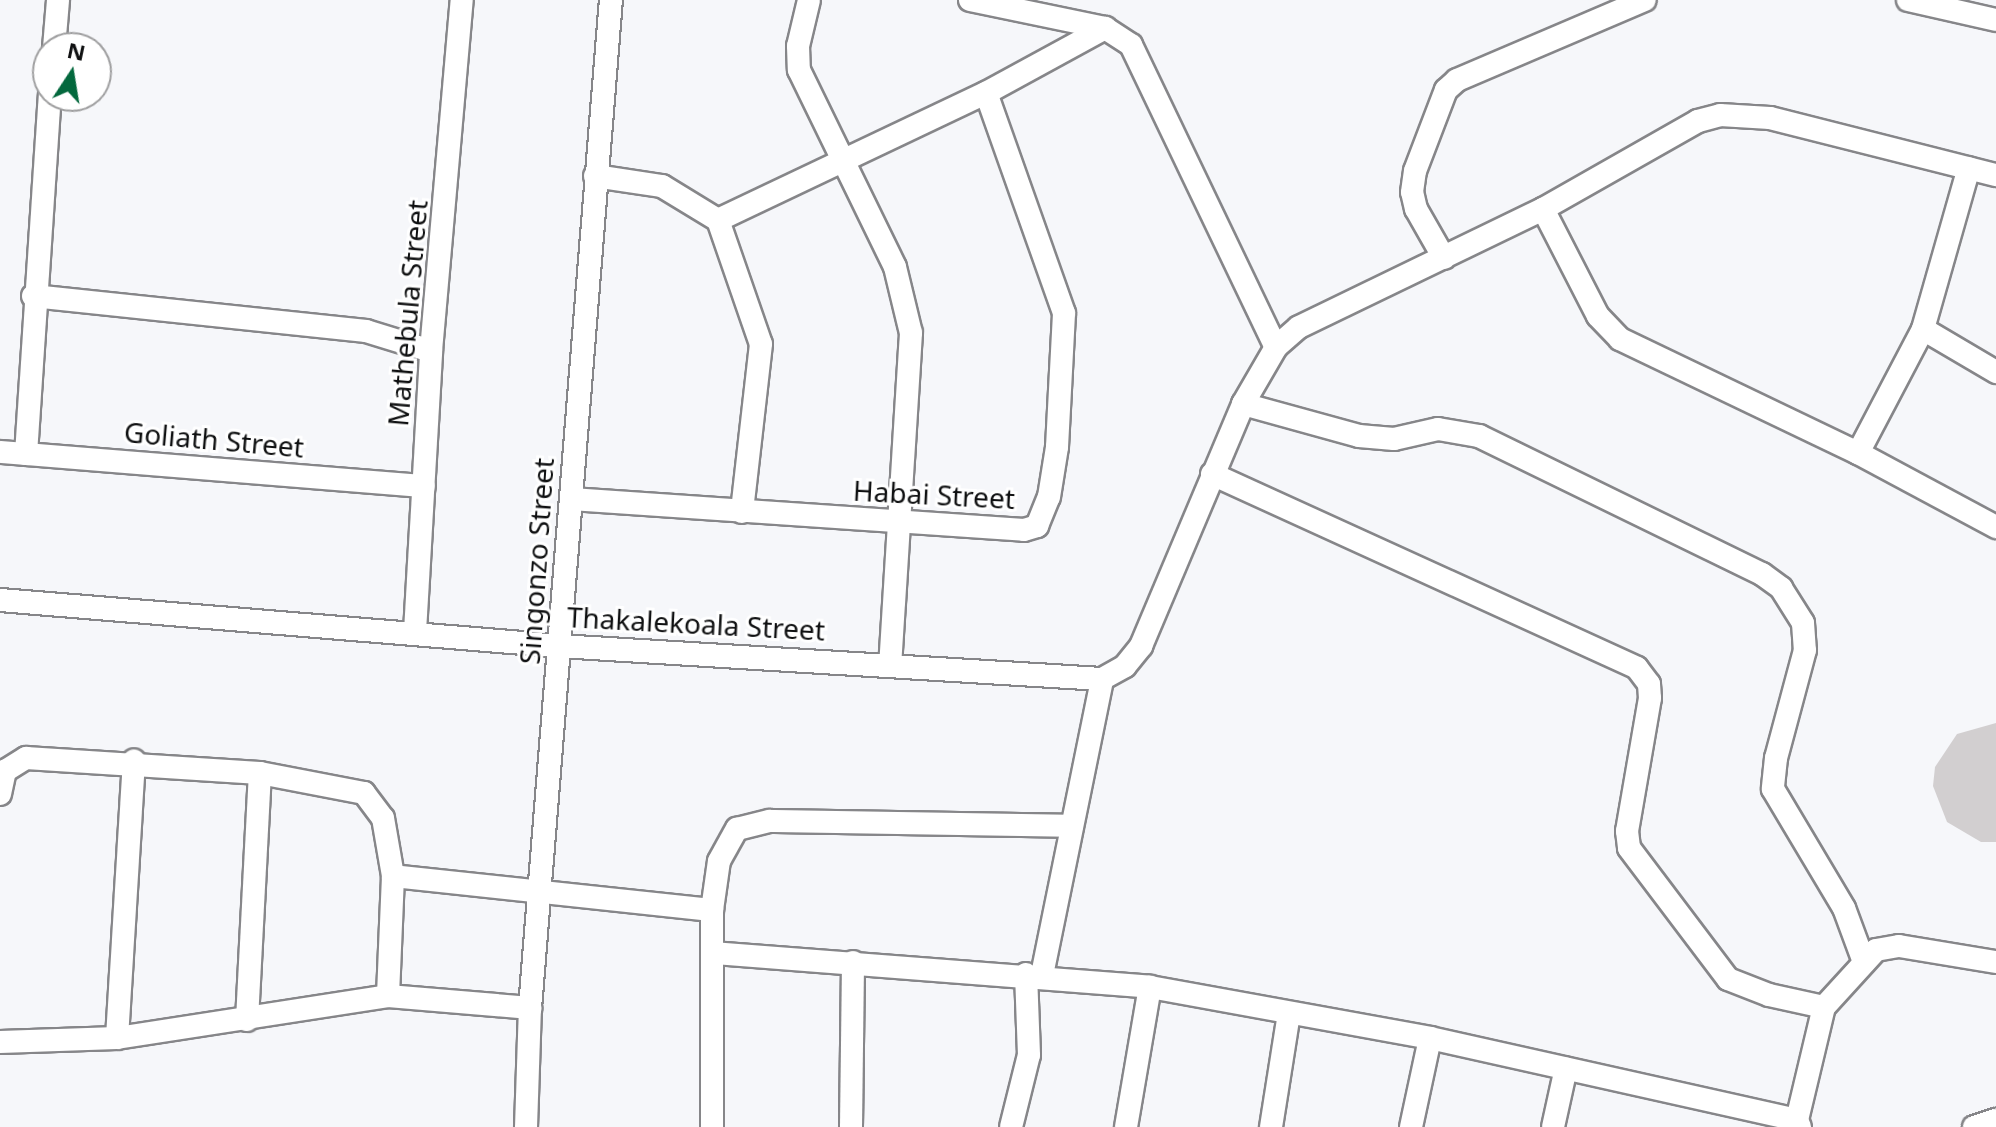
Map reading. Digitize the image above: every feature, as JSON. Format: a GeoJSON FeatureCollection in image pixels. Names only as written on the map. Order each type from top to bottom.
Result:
{"type":"FeatureCollection","features":[{"type":"Feature","properties":{"kind":"street"},"geometry":{"type":"LineString","coordinates":[[55,32],[58,0]]}},
{"type":"Feature","properties":{"kind":"street","name":"Mathebula Street"},"geometry":{"type":"LineString","coordinates":[[415,632],[431,351],[462,0]]}},
{"type":"Feature","properties":{"kind":"street","name":"Singonzo Street"},"geometry":{"type":"LineString","coordinates":[[526,1127],[530,1008],[611,0]]}},
{"type":"Feature","properties":{"kind":"street"},"geometry":{"type":"LineString","coordinates":[[809,0],[797,59],[895,267],[909,322],[912,366],[890,664]]}},
{"type":"Feature","properties":{"kind":"street"},"geometry":{"type":"LineString","coordinates":[[970,0],[1105,28],[1131,45],[1276,347]]}},
{"type":"Feature","properties":{"kind":"street"},"geometry":{"type":"LineString","coordinates":[[1444,258],[1416,209],[1412,192],[1415,171],[1446,90],[1457,80],[1645,0]]}},
{"type":"Feature","properties":{"kind":"street"},"geometry":{"type":"LineString","coordinates":[[1908,0],[1996,20]]}},
{"type":"Feature","properties":{"kind":"street"},"geometry":{"type":"LineString","coordinates":[[718,220],[986,93],[1105,28]]}},
{"type":"Feature","properties":{"kind":"street","name":"Habai Street"},"geometry":{"type":"LineString","coordinates":[[571,499],[901,523],[1024,530],[1037,526],[1049,497],[1064,313],[986,93]]}},
{"type":"Feature","properties":{"kind":"street"},"geometry":{"type":"LineString","coordinates":[[26,454],[33,296],[49,112]]}},
{"type":"Feature","properties":{"kind":"street"},"geometry":{"type":"LineString","coordinates":[[1011,1127],[1029,1055],[1034,974],[1072,826],[1102,679],[1125,666],[1152,626],[1243,404],[1276,347],[1299,327],[1543,209],[1698,121],[1720,115],[1770,118],[1996,175]]}},
{"type":"Feature","properties":{"kind":"street"},"geometry":{"type":"LineString","coordinates":[[1858,453],[1923,329],[1969,168]]}},
{"type":"Feature","properties":{"kind":"street"},"geometry":{"type":"LineString","coordinates":[[595,176],[662,186],[718,220],[761,344],[742,512]]}},
{"type":"Feature","properties":{"kind":"street"},"geometry":{"type":"LineString","coordinates":[[1543,209],[1598,316],[1620,339],[1858,453],[1996,527]]}},
{"type":"Feature","properties":{"kind":"street"},"geometry":{"type":"LineString","coordinates":[[33,296],[366,331],[431,351]]}},
{"type":"Feature","properties":{"kind":"street"},"geometry":{"type":"LineString","coordinates":[[1923,329],[1996,372]]}},
{"type":"Feature","properties":{"kind":"street"},"geometry":{"type":"LineString","coordinates":[[1243,404],[1359,436],[1394,439],[1438,429],[1479,436],[1762,574],[1781,588],[1803,623],[1805,650],[1776,758],[1773,789],[1844,908],[1864,962]]}},
{"type":"Feature","properties":{"kind":"street","name":"Goliath Street"},"geometry":{"type":"LineString","coordinates":[[0,452],[424,486]]}},
{"type":"Feature","properties":{"kind":"street"},"geometry":{"type":"LineString","coordinates":[[1212,474],[1637,668],[1649,684],[1650,698],[1627,831],[1629,848],[1728,979],[1769,995],[1824,1007]]}},
{"type":"Feature","properties":{"kind":"street","name":"Thakalekoala Street"},"geometry":{"type":"LineString","coordinates":[[0,600],[559,646],[1102,679]]}},
{"type":"Feature","properties":{"kind":"street"},"geometry":{"type":"LineString","coordinates":[[0,794],[5,771],[18,760],[134,761],[260,773],[364,793],[383,818],[393,876],[388,996]]}},
{"type":"Feature","properties":{"kind":"street"},"geometry":{"type":"LineString","coordinates":[[117,1038],[134,761]]}},
{"type":"Feature","properties":{"kind":"street"},"geometry":{"type":"LineString","coordinates":[[247,1020],[260,773]]}},
{"type":"Feature","properties":{"kind":"street"},"geometry":{"type":"LineString","coordinates":[[712,1127],[712,910],[727,841],[751,823],[1072,826]]}},
{"type":"Feature","properties":{"kind":"street"},"geometry":{"type":"LineString","coordinates":[[393,876],[540,895],[712,910]]}},
{"type":"Feature","properties":{"kind":"street"},"geometry":{"type":"LineString","coordinates":[[713,953],[1034,974],[1150,987],[1430,1038],[1799,1123],[1824,1007],[1864,962],[1887,946],[1996,962]]}},
{"type":"Feature","properties":{"kind":"street"},"geometry":{"type":"LineString","coordinates":[[851,1127],[853,962]]}},
{"type":"Feature","properties":{"kind":"street"},"geometry":{"type":"LineString","coordinates":[[1126,1127],[1150,987]]}},
{"type":"Feature","properties":{"kind":"street"},"geometry":{"type":"LineString","coordinates":[[0,1042],[117,1038],[388,996],[530,1008]]}},
{"type":"Feature","properties":{"kind":"street"},"geometry":{"type":"LineString","coordinates":[[1271,1127],[1289,1013]]}},
{"type":"Feature","properties":{"kind":"street"},"geometry":{"type":"LineString","coordinates":[[1411,1127],[1430,1038]]}},
{"type":"Feature","properties":{"kind":"street"},"geometry":{"type":"LineString","coordinates":[[1553,1127],[1566,1068]]}},
{"type":"Feature","properties":{"kind":"street"},"geometry":{"type":"LineString","coordinates":[[1974,1127],[1996,1120]]}},
{"type":"Feature","properties":{"kind":"building"},"geometry":{"type":"Polygon","coordinates":[[[1996,723],[1996,842],[1981,842],[1947,822],[1933,786],[1935,767],[1957,734],[1996,723]]]}}]}
